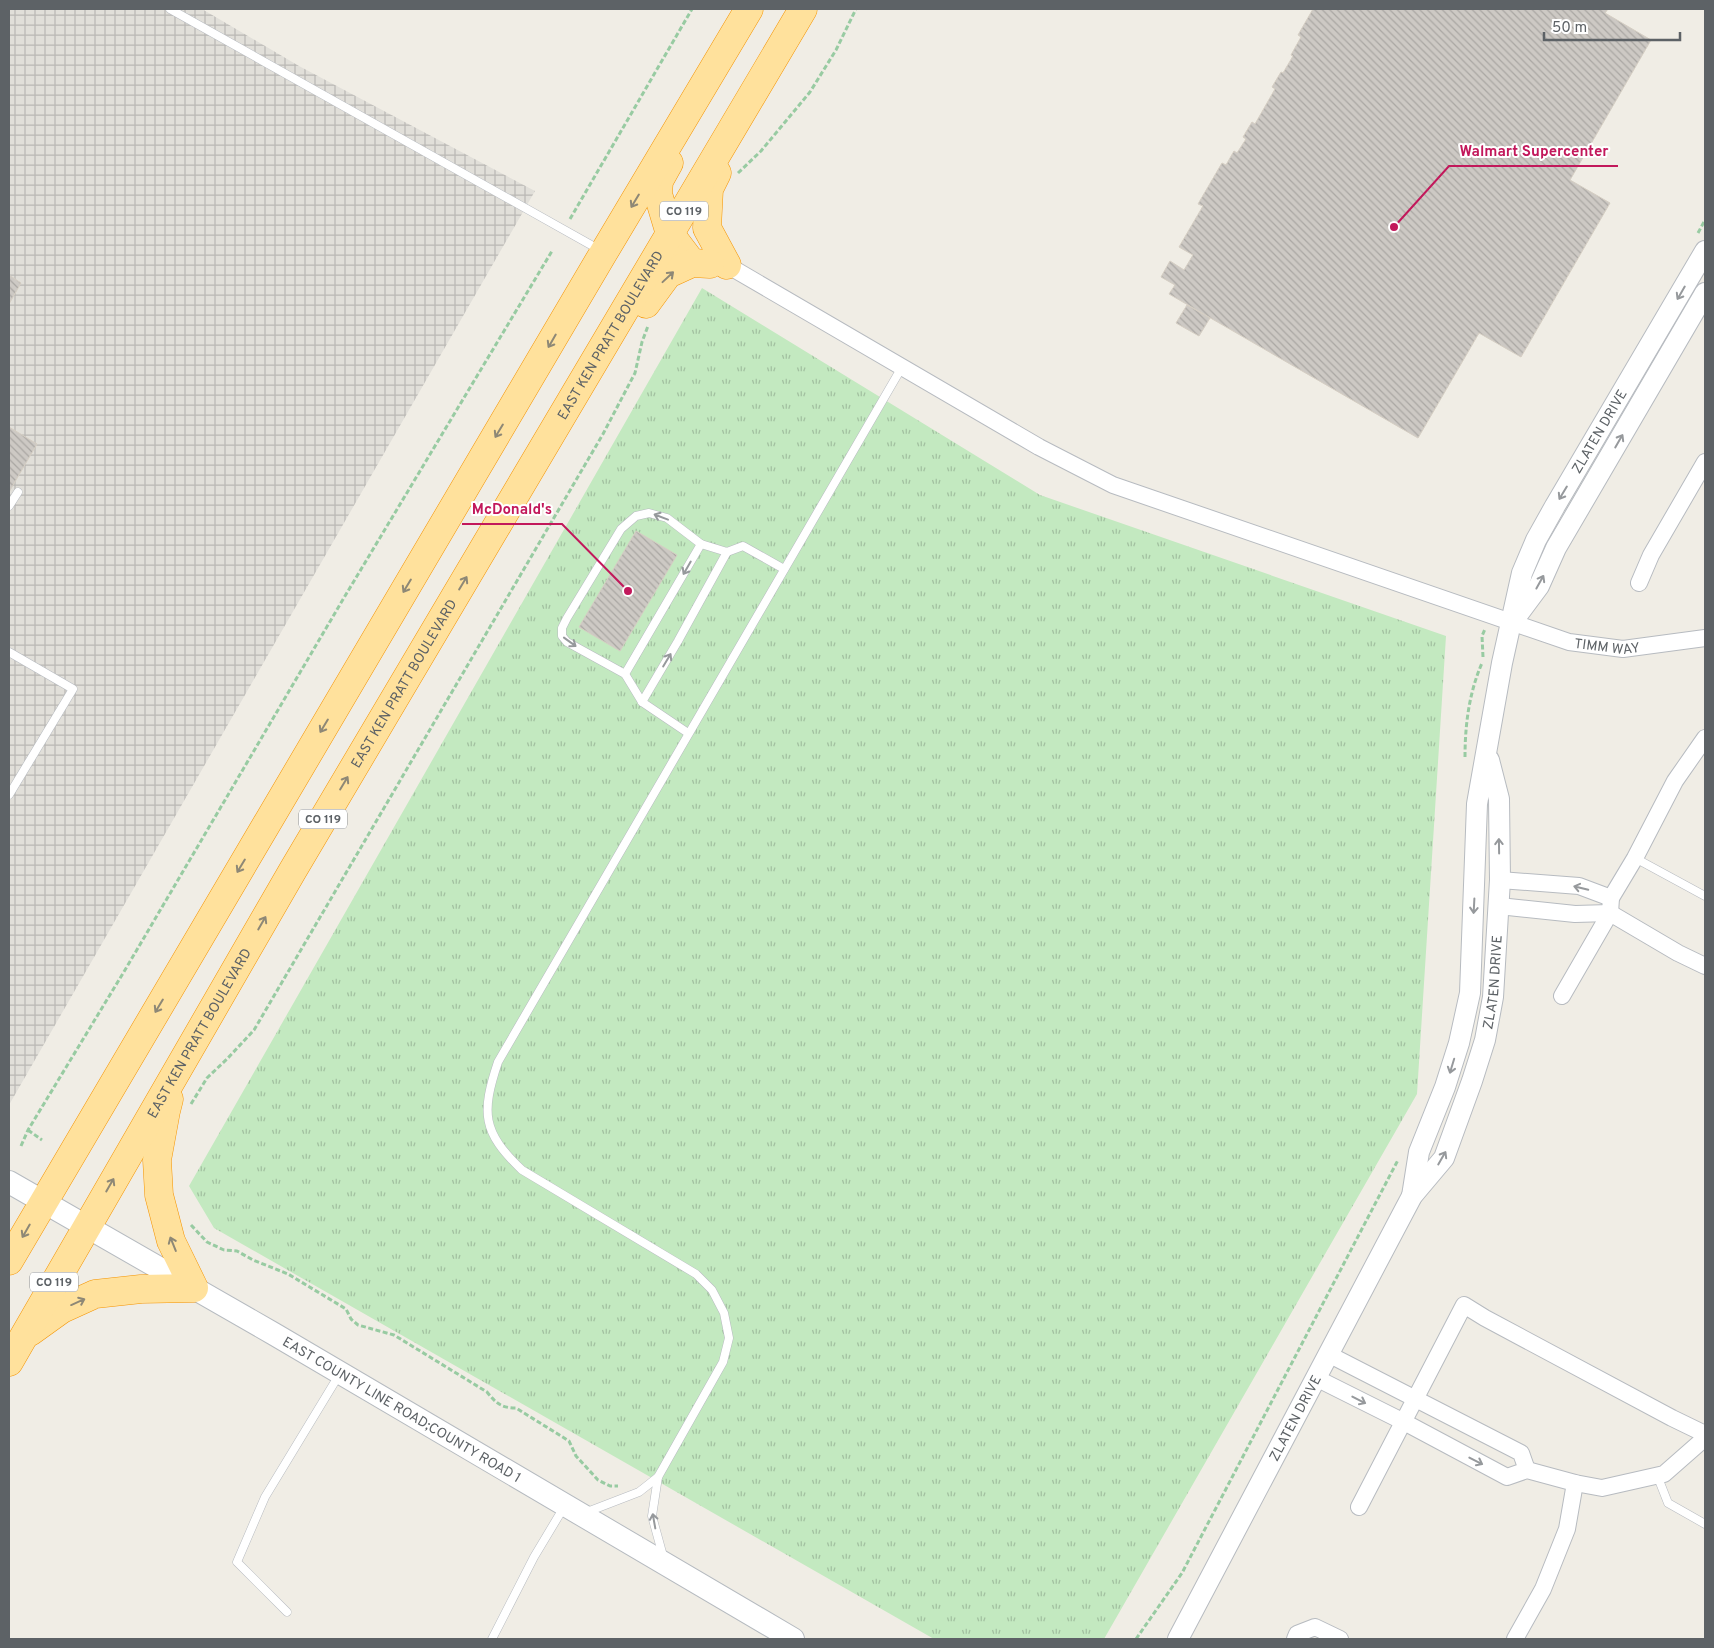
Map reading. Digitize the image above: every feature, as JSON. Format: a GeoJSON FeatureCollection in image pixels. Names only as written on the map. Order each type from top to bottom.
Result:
{"type":"FeatureCollection","features":[{"type":"Feature","properties":{"kind":"highway"},"geometry":{"type":"LineString","coordinates":[[9,1261],[749,9]]}},
{"type":"Feature","properties":{"kind":"highway"},"geometry":{"type":"LineString","coordinates":[[692,262],[670,234],[658,194],[659,181],[760,9]]}},
{"type":"Feature","properties":{"kind":"highway","name":"EAST KEN PRATT BOULEVARD"},"geometry":{"type":"LineString","coordinates":[[9,1362],[298,861],[803,9]]}},
{"type":"Feature","properties":{"kind":"highway"},"geometry":{"type":"LineString","coordinates":[[726,265],[707,228],[709,189],[785,39]]}},
{"type":"Feature","properties":{"kind":"highway"},"geometry":{"type":"LineString","coordinates":[[564,412],[668,274],[692,262],[726,265]]}},
{"type":"Feature","properties":{"kind":"highway"},"geometry":{"type":"LineString","coordinates":[[23,1338],[62,1309],[95,1294],[141,1289],[194,1288],[171,1241],[158,1195],[157,1160],[166,1111],[179,1066]]}},
{"type":"Feature","properties":{"kind":"main road","name":"EAST COUNTY LINE ROAD;COUNTY ROAD 1"},"geometry":{"type":"LineString","coordinates":[[9,1182],[794,1639]]}},
{"type":"Feature","properties":{"kind":"street","name":"ZLATEN DRIVE"},"geometry":{"type":"LineString","coordinates":[[1412,1196],[1419,1152],[1446,1087],[1459,1043],[1470,993],[1478,804],[1502,663],[1522,573],[1536,540],[1700,244]]}},
{"type":"Feature","properties":{"kind":"street","name":"TIMM WAY"},"geometry":{"type":"LineString","coordinates":[[726,265],[1039,447],[1113,485],[1569,642],[1623,649],[1705,638]]}},
{"type":"Feature","properties":{"kind":"street","name":"ZLATEN DRIVE"},"geometry":{"type":"LineString","coordinates":[[1512,622],[1538,586],[1556,548],[1705,293]]}},
{"type":"Feature","properties":{"kind":"street"},"geometry":{"type":"LineString","coordinates":[[1639,583],[1651,555],[1705,462]]}},
{"type":"Feature","properties":{"kind":"street"},"geometry":{"type":"LineString","coordinates":[[1562,996],[1675,781],[1705,738]]}},
{"type":"Feature","properties":{"kind":"street","name":"ZLATEN DRIVE"},"geometry":{"type":"LineString","coordinates":[[1178,1639],[1412,1196],[1444,1158],[1472,1081],[1485,1040],[1493,997],[1499,906],[1498,799],[1487,753]]}},
{"type":"Feature","properties":{"kind":"street"},"geometry":{"type":"LineString","coordinates":[[1500,880],[1579,886],[1678,953],[1705,966]]}},
{"type":"Feature","properties":{"kind":"street"},"geometry":{"type":"LineString","coordinates":[[1550,885],[1550,911]]}},
{"type":"Feature","properties":{"kind":"street"},"geometry":{"type":"LineString","coordinates":[[1499,906],[1575,914],[1610,906]]}},
{"type":"Feature","properties":{"kind":"street"},"geometry":{"type":"LineString","coordinates":[[1359,1508],[1464,1305],[1544,1350],[1705,1434]]}},
{"type":"Feature","properties":{"kind":"street"},"geometry":{"type":"LineString","coordinates":[[1328,1354],[1521,1453],[1527,1470]]}},
{"type":"Feature","properties":{"kind":"street"},"geometry":{"type":"LineString","coordinates":[[1316,1378],[1508,1477],[1527,1470],[1602,1488],[1664,1474],[1705,1438]]}},
{"type":"Feature","properties":{"kind":"street"},"geometry":{"type":"LineString","coordinates":[[1433,1438],[1444,1414]]}},
{"type":"Feature","properties":{"kind":"street"},"geometry":{"type":"LineString","coordinates":[[1515,1639],[1543,1588],[1567,1529],[1575,1483]]}},
{"type":"Feature","properties":{"kind":"street"},"geometry":{"type":"LineString","coordinates":[[1295,1639],[1297,1634],[1315,1628],[1340,1639]]}},
{"type":"Feature","properties":{"kind":"lane"},"geometry":{"type":"LineString","coordinates":[[170,9],[604,252]]}},
{"type":"Feature","properties":{"kind":"lane"},"geometry":{"type":"LineString","coordinates":[[665,1564],[652,1516],[658,1477],[723,1362],[729,1338],[724,1313],[712,1290],[696,1274],[522,1170],[504,1153],[491,1132],[487,1111],[490,1087],[498,1062],[902,367]]}},
{"type":"Feature","properties":{"kind":"lane"},"geometry":{"type":"LineString","coordinates":[[9,506],[18,492]]}},
{"type":"Feature","properties":{"kind":"lane"},"geometry":{"type":"LineString","coordinates":[[688,733],[642,702],[625,674],[567,642],[562,636],[562,628],[567,618],[622,529],[636,516],[649,513],[667,518],[701,544],[727,552],[743,546],[784,569]]}},
{"type":"Feature","properties":{"kind":"lane"},"geometry":{"type":"LineString","coordinates":[[625,674],[701,544]]}},
{"type":"Feature","properties":{"kind":"lane"},"geometry":{"type":"LineString","coordinates":[[642,702],[727,552]]}},
{"type":"Feature","properties":{"kind":"lane"},"geometry":{"type":"LineString","coordinates":[[9,652],[72,689],[9,795]]}},
{"type":"Feature","properties":{"kind":"lane"},"geometry":{"type":"LineString","coordinates":[[1635,858],[1705,896]]}},
{"type":"Feature","properties":{"kind":"lane"},"geometry":{"type":"LineString","coordinates":[[287,1612],[237,1562],[265,1497],[340,1373]]}},
{"type":"Feature","properties":{"kind":"lane"},"geometry":{"type":"LineString","coordinates":[[1657,1475],[1668,1503],[1705,1524]]}},
{"type":"Feature","properties":{"kind":"lane"},"geometry":{"type":"LineString","coordinates":[[492,1639],[534,1557],[573,1510],[639,1492],[658,1477]]}},
{"type":"Feature","properties":{"kind":"path"},"geometry":{"type":"LineString","coordinates":[[570,219],[692,9]]}},
{"type":"Feature","properties":{"kind":"path"},"geometry":{"type":"LineString","coordinates":[[737,174],[761,151],[810,92],[836,50],[856,9]]}},
{"type":"Feature","properties":{"kind":"path"},"geometry":{"type":"LineString","coordinates":[[1700,244],[1705,220]]}},
{"type":"Feature","properties":{"kind":"path"},"geometry":{"type":"LineString","coordinates":[[21,1146],[28,1130],[552,251]]}},
{"type":"Feature","properties":{"kind":"path"},"geometry":{"type":"LineString","coordinates":[[188,1109],[207,1078],[228,1059],[254,1030],[603,434],[635,373],[642,342],[649,325]]}},
{"type":"Feature","properties":{"kind":"path"},"geometry":{"type":"LineString","coordinates":[[1464,764],[1468,708],[1475,680],[1483,661],[1482,636],[1490,614]]}},
{"type":"Feature","properties":{"kind":"path"},"geometry":{"type":"LineString","coordinates":[[28,1130],[42,1140]]}},
{"type":"Feature","properties":{"kind":"path"},"geometry":{"type":"LineString","coordinates":[[1136,1639],[1182,1573],[1399,1158]]}},
{"type":"Feature","properties":{"kind":"path"},"geometry":{"type":"LineString","coordinates":[[188,1222],[206,1242],[224,1250],[237,1251],[253,1260],[288,1274],[346,1309],[351,1319],[358,1325],[394,1335],[487,1392],[496,1404],[507,1408],[516,1408],[569,1441],[576,1456],[598,1480],[610,1486],[624,1486]]}},
{"type":"Feature","properties":{"kind":"shaded area"},"geometry":{"type":"Polygon","coordinates":[[[9,9],[202,9],[299,66],[535,191],[9,1105],[9,9]]]}},
{"type":"Feature","properties":{"kind":"green space"},"geometry":{"type":"Polygon","coordinates":[[[702,288],[1040,495],[1446,636],[1417,1094],[1104,1639],[934,1639],[214,1228],[189,1186],[702,288]]]}},
{"type":"Feature","properties":{"kind":"building"},"geometry":{"type":"Polygon","coordinates":[[[1313,9],[1608,9],[1605,13],[1651,40],[1570,180],[1610,203],[1521,357],[1479,333],[1418,438],[1169,294],[1175,285],[1161,277],[1170,261],[1184,270],[1193,255],[1179,247],[1203,206],[1198,204],[1222,163],[1226,165],[1234,151],[1237,153],[1246,139],[1243,137],[1252,122],[1255,124],[1275,89],[1272,87],[1293,56],[1291,55],[1301,37],[1298,35],[1313,9]]]}},
{"type":"Feature","properties":{"kind":"building"},"geometry":{"type":"Polygon","coordinates":[[[9,275],[21,283],[9,304],[9,275]]]}},
{"type":"Feature","properties":{"kind":"building"},"geometry":{"type":"Polygon","coordinates":[[[1187,305],[1210,318],[1199,336],[1176,323],[1187,305]]]}},
{"type":"Feature","properties":{"kind":"building"},"geometry":{"type":"Polygon","coordinates":[[[9,427],[37,444],[9,492],[9,427]]]}},
{"type":"Feature","properties":{"kind":"building"},"geometry":{"type":"Polygon","coordinates":[[[636,531],[677,555],[620,651],[579,627],[636,531]]]}},
{"type":"Feature","properties":{"kind":"place","name":"Walmart Supercenter"},"geometry":{"type":"Point","coordinates":[1394,227]}},
{"type":"Feature","properties":{"kind":"place","name":"McDonald's"},"geometry":{"type":"Point","coordinates":[628,591]}}]}
